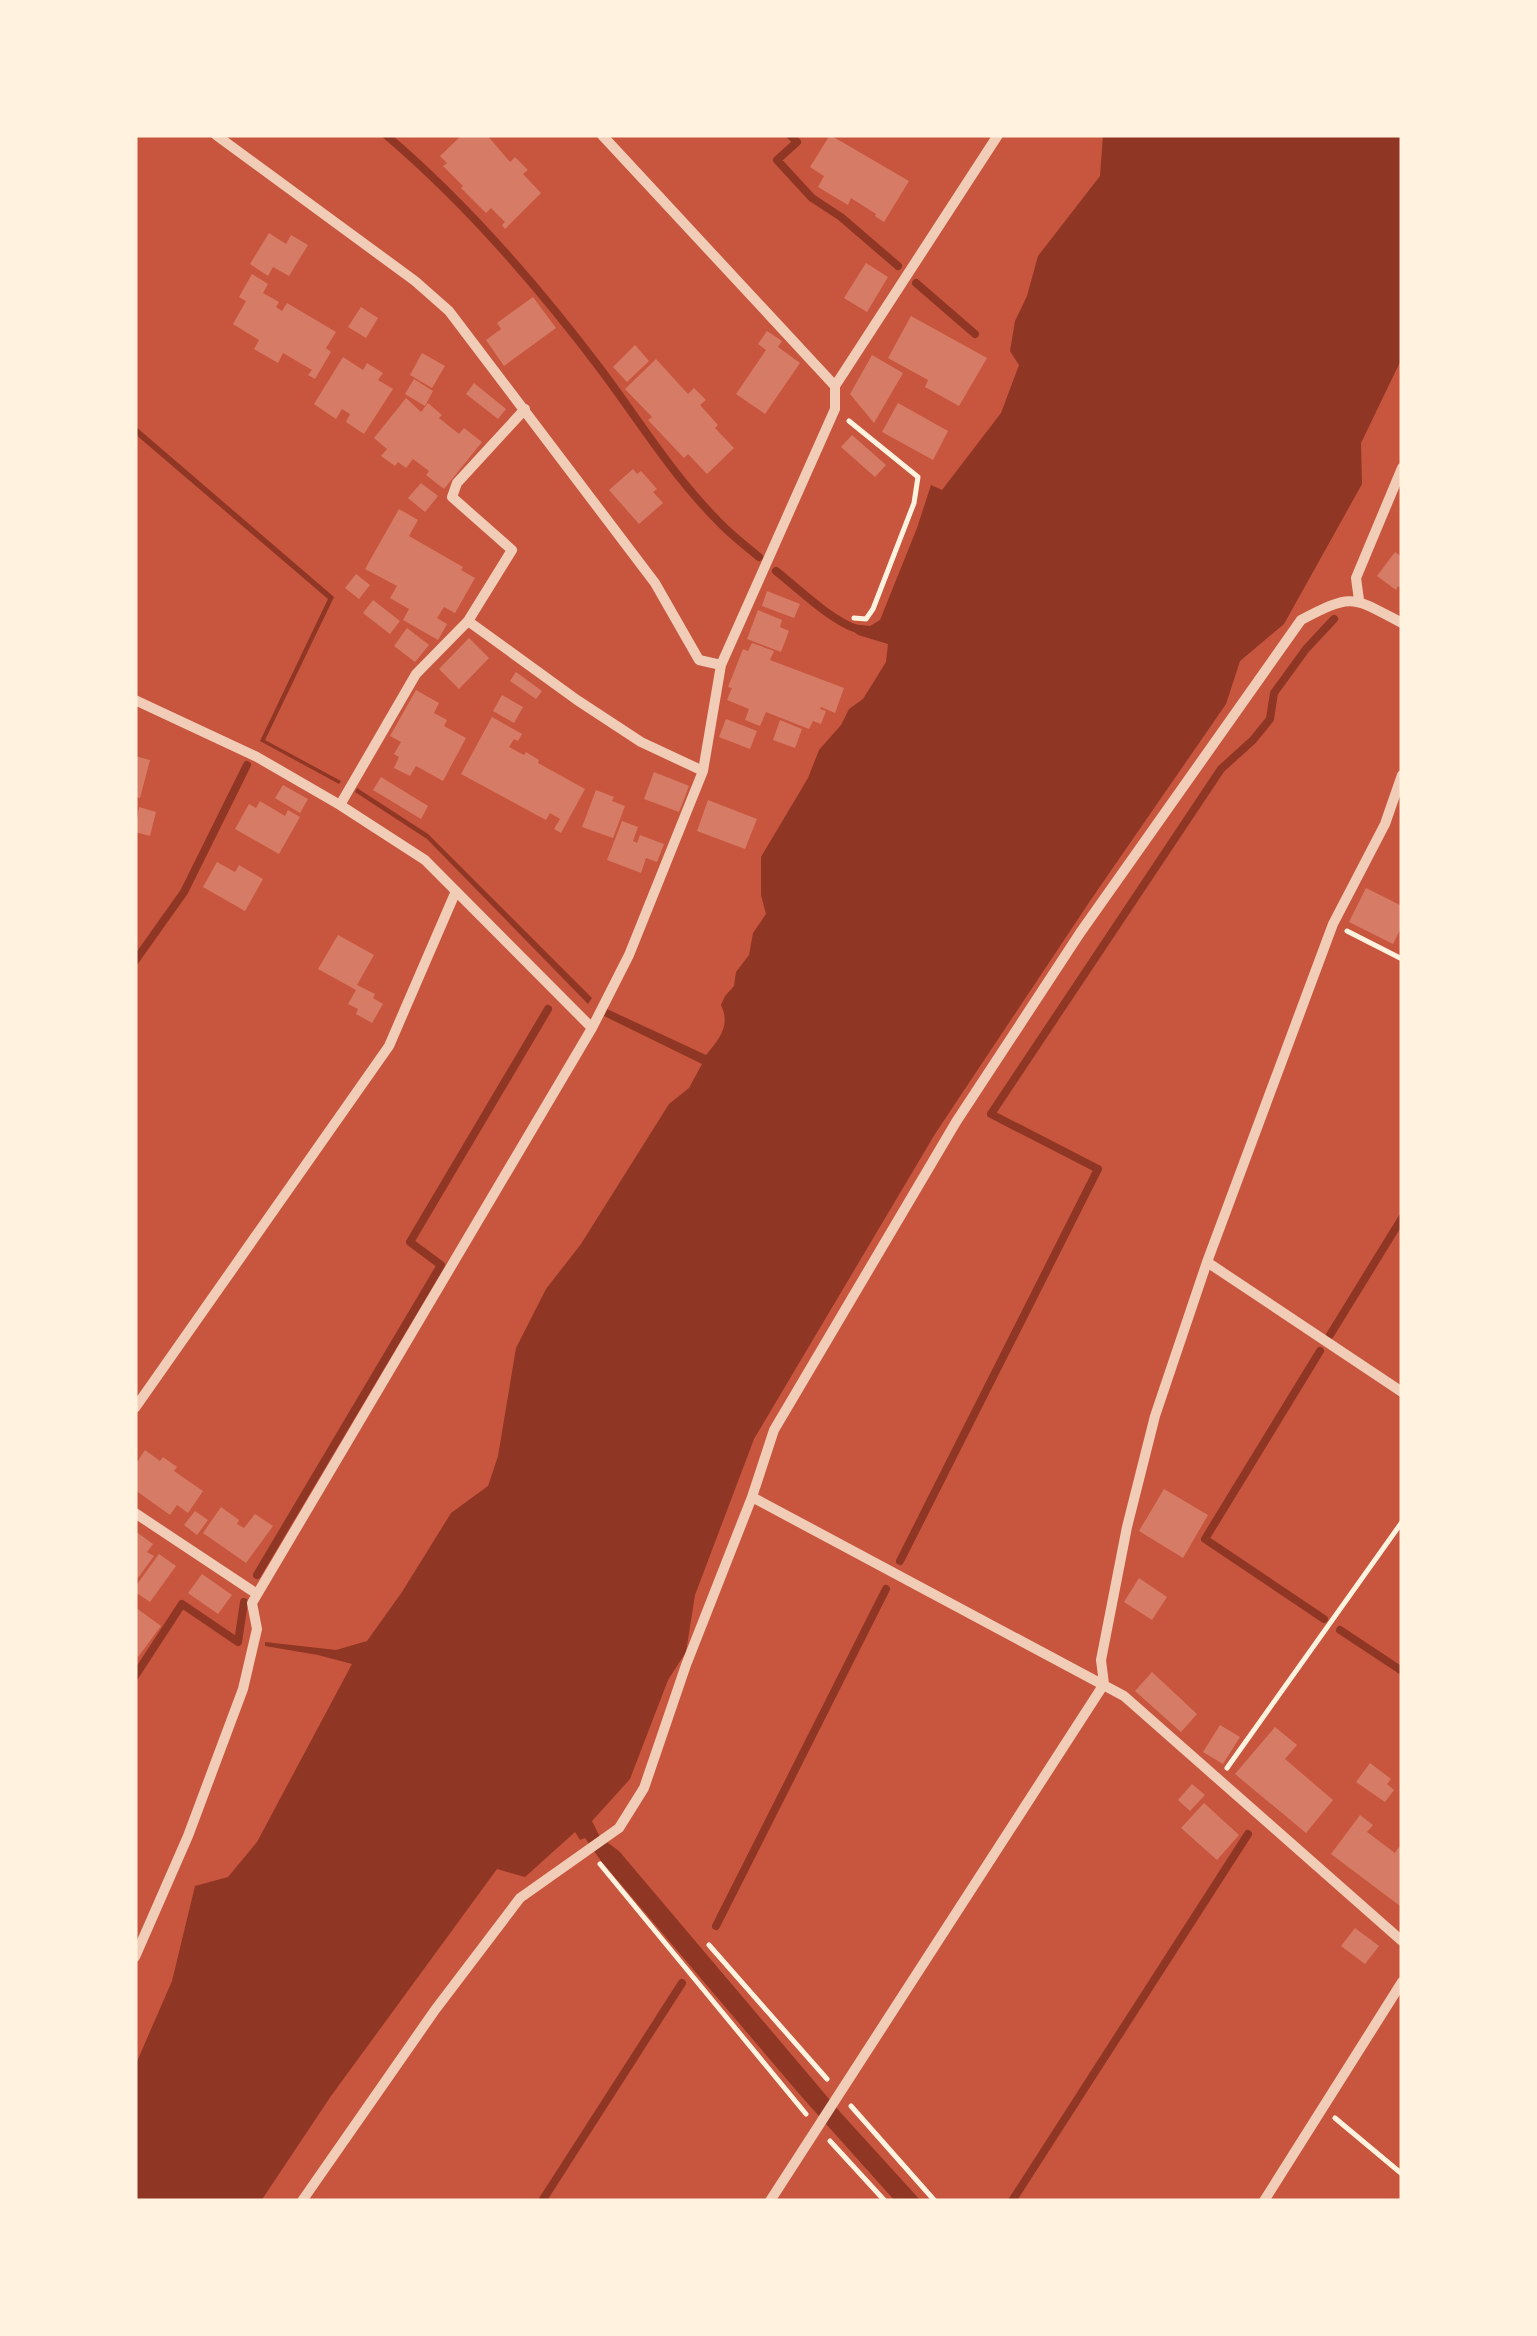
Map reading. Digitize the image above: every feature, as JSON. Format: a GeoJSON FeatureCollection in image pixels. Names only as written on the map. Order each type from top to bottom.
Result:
{"type":"FeatureCollection","features":[{"type":"Feature","properties":{"kind":"street"},"geometry":{"type":"LineString","coordinates":[[216,135],[416,281],[448,311],[655,583],[699,660],[721,665]]}},
{"type":"Feature","properties":{"kind":"street"},"geometry":{"type":"LineString","coordinates":[[602,135],[835,386]]}},
{"type":"Feature","properties":{"kind":"street"},"geometry":{"type":"LineString","coordinates":[[135,1957],[188,1836],[244,1689],[256,1629],[252,1603],[592,1028],[629,955],[703,771],[721,665],[835,409],[835,386],[998,135]]}},
{"type":"Feature","properties":{"kind":"street"},"geometry":{"type":"LineString","coordinates":[[340,805],[416,674],[468,622],[512,550],[452,497],[457,483],[524,409]]}},
{"type":"Feature","properties":{"kind":"street"},"geometry":{"type":"LineString","coordinates":[[1360,600],[1356,578],[1402,468]]}},
{"type":"Feature","properties":{"kind":"street"},"geometry":{"type":"LineString","coordinates":[[302,2201],[435,2010],[520,1898],[619,1828],[644,1788],[774,1430],[956,1122],[1080,934],[1301,620],[1336,602],[1360,600],[1402,623]]}},
{"type":"Feature","properties":{"kind":"street"},"geometry":{"type":"LineString","coordinates":[[468,622],[641,742],[703,771]]}},
{"type":"Feature","properties":{"kind":"street"},"geometry":{"type":"LineString","coordinates":[[135,700],[257,757],[426,860],[592,1028]]}},
{"type":"Feature","properties":{"kind":"street"},"geometry":{"type":"LineString","coordinates":[[770,2201],[1104,1684],[1101,1660],[1127,1527],[1156,1416],[1207,1262],[1333,924],[1385,824],[1402,775]]}},
{"type":"Feature","properties":{"kind":"street"},"geometry":{"type":"LineString","coordinates":[[135,1408],[389,1046],[456,891]]}},
{"type":"Feature","properties":{"kind":"street"},"geometry":{"type":"LineString","coordinates":[[1207,1262],[1402,1392]]}},
{"type":"Feature","properties":{"kind":"street"},"geometry":{"type":"LineString","coordinates":[[752,1498],[1124,1696],[1402,1941]]}},
{"type":"Feature","properties":{"kind":"street"},"geometry":{"type":"LineString","coordinates":[[135,1513],[257,1594]]}},
{"type":"Feature","properties":{"kind":"street"},"geometry":{"type":"LineString","coordinates":[[1264,2201],[1402,1982]]}},
{"type":"Feature","properties":{"kind":"path"},"geometry":{"type":"LineString","coordinates":[[835,409],[918,478],[914,503],[873,609],[866,619],[854,618]]}},
{"type":"Feature","properties":{"kind":"path"},"geometry":{"type":"LineString","coordinates":[[1333,924],[1402,960]]}},
{"type":"Feature","properties":{"kind":"path"},"geometry":{"type":"LineString","coordinates":[[1218,1780],[1402,1522]]}},
{"type":"Feature","properties":{"kind":"path"},"geometry":{"type":"LineString","coordinates":[[588,1850],[817,2127],[885,2201]]}},
{"type":"Feature","properties":{"kind":"path"},"geometry":{"type":"LineString","coordinates":[[709,1945],[936,2201]]}},
{"type":"Feature","properties":{"kind":"path"},"geometry":{"type":"LineString","coordinates":[[1323,2108],[1402,2174]]}},
{"type":"Feature","properties":{"kind":"shaded area"},"geometry":{"type":"Polygon","coordinates":[[[1103,135],[1402,135],[1402,358],[1361,443],[1362,484],[1284,624],[1240,661],[1226,704],[935,1134],[754,1439],[695,1595],[686,1652],[668,1680],[630,1779],[592,1821],[600,1837],[619,1851],[841,2113],[921,2201],[895,2201],[801,2096],[585,1838],[580,1840],[575,1832],[525,1877],[497,1869],[331,2096],[261,2201],[135,2201],[135,2066],[172,1981],[195,1886],[228,1877],[257,1842],[352,1664],[265,1646],[265,1642],[336,1650],[367,1641],[451,1513],[488,1486],[498,1456],[516,1348],[546,1289],[581,1244],[669,1104],[689,1088],[702,1064],[604,1016],[607,1009],[706,1055],[719,1038],[725,1019],[721,1005],[734,986],[736,972],[749,955],[753,933],[766,914],[761,895],[761,857],[808,778],[819,750],[849,709],[863,699],[886,662],[888,644],[858,635],[850,628],[852,624],[870,626],[880,620],[931,485],[942,490],[1001,413],[1019,365],[1010,351],[1015,321],[1038,256],[1100,176],[1103,135]]]}},
{"type":"Feature","properties":{"kind":"shaded area"},"geometry":{"type":"Polygon","coordinates":[[[135,426],[334,597],[265,740],[341,781],[339,784],[260,741],[328,599],[135,434],[135,426]]]}},
{"type":"Feature","properties":{"kind":"shaded area"},"geometry":{"type":"Polygon","coordinates":[[[357,788],[428,834],[592,998],[588,1004],[427,839],[355,792],[357,788]]]}},
{"type":"Feature","properties":{"kind":"building"},"geometry":{"type":"Polygon","coordinates":[[[462,135],[487,135],[510,162],[515,157],[528,170],[523,174],[541,193],[505,229],[505,222],[491,208],[486,213],[443,166],[447,163],[440,156],[462,135]]]}},
{"type":"Feature","properties":{"kind":"building"},"geometry":{"type":"Polygon","coordinates":[[[830,135],[909,181],[884,222],[851,198],[848,205],[818,187],[824,176],[810,167],[830,135]]]}},
{"type":"Feature","properties":{"kind":"building"},"geometry":{"type":"Polygon","coordinates":[[[269,233],[286,244],[291,235],[308,245],[289,276],[273,267],[268,276],[250,264],[269,233]]]}},
{"type":"Feature","properties":{"kind":"building"},"geometry":{"type":"Polygon","coordinates":[[[866,263],[888,277],[867,312],[844,298],[866,263]]]}},
{"type":"Feature","properties":{"kind":"building"},"geometry":{"type":"Polygon","coordinates":[[[252,274],[268,284],[263,293],[279,302],[276,307],[282,311],[287,303],[336,332],[326,348],[331,352],[315,379],[308,375],[312,370],[283,353],[278,363],[254,349],[259,340],[233,324],[246,301],[239,297],[252,274]]]}},
{"type":"Feature","properties":{"kind":"building"},"geometry":{"type":"Polygon","coordinates":[[[533,297],[556,328],[504,366],[486,340],[501,329],[497,323],[533,297]]]}},
{"type":"Feature","properties":{"kind":"building"},"geometry":{"type":"Polygon","coordinates":[[[361,307],[378,318],[366,338],[348,327],[361,307]]]}},
{"type":"Feature","properties":{"kind":"building"},"geometry":{"type":"Polygon","coordinates":[[[911,316],[987,358],[959,406],[925,387],[928,380],[888,358],[911,316]]]}},
{"type":"Feature","properties":{"kind":"building"},"geometry":{"type":"Polygon","coordinates":[[[767,331],[782,341],[778,347],[800,363],[765,414],[736,394],[766,350],[758,344],[767,331]]]}},
{"type":"Feature","properties":{"kind":"building"},"geometry":{"type":"Polygon","coordinates":[[[635,345],[649,361],[627,382],[613,367],[635,345]]]}},
{"type":"Feature","properties":{"kind":"building"},"geometry":{"type":"Polygon","coordinates":[[[422,353],[445,366],[432,388],[410,375],[422,353]]]}},
{"type":"Feature","properties":{"kind":"building"},"geometry":{"type":"Polygon","coordinates":[[[872,355],[903,373],[874,423],[850,394],[872,355]]]}},
{"type":"Feature","properties":{"kind":"building"},"geometry":{"type":"Polygon","coordinates":[[[343,357],[363,370],[367,363],[383,373],[378,380],[393,389],[364,434],[346,422],[350,414],[342,409],[336,419],[314,404],[343,357]]]}},
{"type":"Feature","properties":{"kind":"building"},"geometry":{"type":"Polygon","coordinates":[[[656,359],[688,394],[694,388],[706,400],[700,405],[734,448],[707,474],[688,454],[684,458],[625,389],[656,359]]]}},
{"type":"Feature","properties":{"kind":"building"},"geometry":{"type":"Polygon","coordinates":[[[414,379],[433,391],[425,406],[405,394],[414,379]]]}},
{"type":"Feature","properties":{"kind":"building"},"geometry":{"type":"Polygon","coordinates":[[[474,383],[506,409],[498,419],[466,394],[474,383]]]}},
{"type":"Feature","properties":{"kind":"building"},"geometry":{"type":"Polygon","coordinates":[[[406,398],[421,412],[428,403],[459,434],[464,428],[482,442],[444,489],[413,459],[406,468],[381,456],[387,449],[374,438],[406,398]]]}},
{"type":"Feature","properties":{"kind":"building"},"geometry":{"type":"Polygon","coordinates":[[[898,403],[948,431],[933,460],[882,432],[898,403]]]}},
{"type":"Feature","properties":{"kind":"building"},"geometry":{"type":"Polygon","coordinates":[[[852,435],[886,465],[875,477],[841,447],[852,435]]]}},
{"type":"Feature","properties":{"kind":"building"},"geometry":{"type":"Polygon","coordinates":[[[633,469],[637,474],[641,471],[657,489],[653,492],[663,503],[639,524],[609,490],[633,469]]]}},
{"type":"Feature","properties":{"kind":"building"},"geometry":{"type":"Polygon","coordinates":[[[421,483],[438,496],[425,512],[408,498],[421,483]]]}},
{"type":"Feature","properties":{"kind":"building"},"geometry":{"type":"Polygon","coordinates":[[[399,509],[418,520],[409,536],[475,578],[455,613],[444,607],[437,618],[447,624],[438,640],[403,620],[409,609],[390,598],[397,586],[365,569],[399,509]]]}},
{"type":"Feature","properties":{"kind":"building"},"geometry":{"type":"Polygon","coordinates":[[[1395,552],[1402,557],[1402,589],[1398,586],[1396,590],[1377,576],[1395,552]]]}},
{"type":"Feature","properties":{"kind":"building"},"geometry":{"type":"Polygon","coordinates":[[[356,574],[370,585],[359,599],[345,588],[356,574]]]}},
{"type":"Feature","properties":{"kind":"building"},"geometry":{"type":"Polygon","coordinates":[[[767,591],[800,604],[794,618],[762,606],[767,591]]]}},
{"type":"Feature","properties":{"kind":"building"},"geometry":{"type":"Polygon","coordinates":[[[373,600],[400,621],[390,634],[363,613],[373,600]]]}},
{"type":"Feature","properties":{"kind":"building"},"geometry":{"type":"Polygon","coordinates":[[[758,610],[782,620],[780,627],[789,631],[781,652],[747,639],[758,610]]]}},
{"type":"Feature","properties":{"kind":"building"},"geometry":{"type":"Polygon","coordinates":[[[407,628],[429,645],[415,662],[394,646],[407,628]]]}},
{"type":"Feature","properties":{"kind":"building"},"geometry":{"type":"Polygon","coordinates":[[[469,638],[489,658],[459,689],[439,669],[469,638]]]}},
{"type":"Feature","properties":{"kind":"building"},"geometry":{"type":"Polygon","coordinates":[[[752,643],[774,651],[770,660],[844,688],[835,713],[821,707],[826,711],[821,724],[813,721],[809,729],[766,712],[760,726],[745,720],[749,709],[727,700],[732,688],[728,687],[743,649],[748,651],[752,643]]]}},
{"type":"Feature","properties":{"kind":"building"},"geometry":{"type":"Polygon","coordinates":[[[516,672],[542,691],[536,699],[510,681],[516,672]]]}},
{"type":"Feature","properties":{"kind":"building"},"geometry":{"type":"Polygon","coordinates":[[[416,690],[439,703],[434,713],[447,720],[444,726],[466,738],[443,781],[416,766],[410,776],[394,768],[399,757],[394,754],[401,742],[390,736],[416,690]]]}},
{"type":"Feature","properties":{"kind":"building"},"geometry":{"type":"Polygon","coordinates":[[[502,695],[523,707],[514,723],[493,711],[502,695]]]}},
{"type":"Feature","properties":{"kind":"building"},"geometry":{"type":"Polygon","coordinates":[[[492,717],[522,734],[509,747],[524,755],[526,752],[585,789],[561,833],[554,829],[560,819],[550,813],[546,820],[461,774],[492,717]]]}},
{"type":"Feature","properties":{"kind":"building"},"geometry":{"type":"Polygon","coordinates":[[[726,719],[757,731],[750,749],[719,737],[726,719]]]}},
{"type":"Feature","properties":{"kind":"building"},"geometry":{"type":"Polygon","coordinates":[[[780,720],[802,729],[795,748],[773,740],[780,720]]]}},
{"type":"Feature","properties":{"kind":"building"},"geometry":{"type":"Polygon","coordinates":[[[135,756],[150,760],[140,798],[135,797],[135,756]]]}},
{"type":"Feature","properties":{"kind":"building"},"geometry":{"type":"Polygon","coordinates":[[[654,772],[689,786],[679,812],[644,799],[654,772]]]}},
{"type":"Feature","properties":{"kind":"building"},"geometry":{"type":"Polygon","coordinates":[[[381,777],[428,806],[421,819],[373,790],[381,777]]]}},
{"type":"Feature","properties":{"kind":"building"},"geometry":{"type":"Polygon","coordinates":[[[283,785],[308,799],[300,813],[275,798],[283,785]]]}},
{"type":"Feature","properties":{"kind":"building"},"geometry":{"type":"Polygon","coordinates":[[[596,790],[625,806],[613,838],[582,827],[596,790]]]}},
{"type":"Feature","properties":{"kind":"building"},"geometry":{"type":"Polygon","coordinates":[[[708,800],[757,819],[745,849],[697,831],[708,800]]]}},
{"type":"Feature","properties":{"kind":"building"},"geometry":{"type":"Polygon","coordinates":[[[260,801],[285,816],[288,810],[300,817],[279,854],[235,829],[249,804],[256,808],[260,801]]]}},
{"type":"Feature","properties":{"kind":"building"},"geometry":{"type":"Polygon","coordinates":[[[139,807],[156,812],[150,836],[135,832],[139,807]]]}},
{"type":"Feature","properties":{"kind":"building"},"geometry":{"type":"Polygon","coordinates":[[[622,821],[638,827],[633,841],[637,843],[640,835],[664,844],[657,862],[646,858],[641,873],[607,860],[622,821]]]}},
{"type":"Feature","properties":{"kind":"building"},"geometry":{"type":"Polygon","coordinates":[[[217,862],[235,872],[239,865],[263,879],[245,911],[203,887],[217,862]]]}},
{"type":"Feature","properties":{"kind":"building"},"geometry":{"type":"Polygon","coordinates":[[[1366,888],[1402,906],[1402,926],[1393,944],[1349,922],[1366,888]]]}},
{"type":"Feature","properties":{"kind":"building"},"geometry":{"type":"Polygon","coordinates":[[[338,935],[374,955],[357,985],[375,994],[373,998],[383,1004],[372,1023],[348,1004],[356,990],[318,969],[338,935]]]}},
{"type":"Feature","properties":{"kind":"building"},"geometry":{"type":"Polygon","coordinates":[[[145,1450],[160,1461],[163,1457],[177,1467],[174,1471],[203,1491],[188,1513],[177,1505],[170,1515],[135,1490],[135,1465],[145,1450]]]}},
{"type":"Feature","properties":{"kind":"building"},"geometry":{"type":"Polygon","coordinates":[[[1164,1489],[1208,1515],[1183,1558],[1139,1531],[1164,1489]]]}},
{"type":"Feature","properties":{"kind":"building"},"geometry":{"type":"Polygon","coordinates":[[[221,1507],[244,1528],[255,1514],[273,1526],[246,1563],[203,1533],[221,1507]]]}},
{"type":"Feature","properties":{"kind":"building"},"geometry":{"type":"Polygon","coordinates":[[[195,1511],[208,1520],[197,1535],[184,1525],[195,1511]]]}},
{"type":"Feature","properties":{"kind":"building"},"geometry":{"type":"Polygon","coordinates":[[[135,1531],[153,1544],[147,1552],[154,1556],[135,1582],[135,1531]]]}},
{"type":"Feature","properties":{"kind":"building"},"geometry":{"type":"Polygon","coordinates":[[[159,1554],[176,1566],[150,1602],[135,1592],[135,1587],[159,1554]]]}},
{"type":"Feature","properties":{"kind":"building"},"geometry":{"type":"Polygon","coordinates":[[[202,1574],[232,1595],[218,1614],[188,1593],[202,1574]]]}},
{"type":"Feature","properties":{"kind":"building"},"geometry":{"type":"Polygon","coordinates":[[[1139,1578],[1167,1597],[1152,1620],[1124,1602],[1139,1578]]]}},
{"type":"Feature","properties":{"kind":"building"},"geometry":{"type":"Polygon","coordinates":[[[135,1607],[161,1626],[138,1657],[135,1655],[135,1607]]]}},
{"type":"Feature","properties":{"kind":"building"},"geometry":{"type":"Polygon","coordinates":[[[1152,1672],[1197,1714],[1181,1732],[1135,1691],[1152,1672]]]}},
{"type":"Feature","properties":{"kind":"building"},"geometry":{"type":"Polygon","coordinates":[[[1220,1725],[1240,1737],[1223,1764],[1203,1752],[1220,1725]]]}},
{"type":"Feature","properties":{"kind":"building"},"geometry":{"type":"Polygon","coordinates":[[[1275,1727],[1297,1745],[1285,1759],[1333,1800],[1306,1833],[1235,1774],[1275,1727]]]}},
{"type":"Feature","properties":{"kind":"building"},"geometry":{"type":"Polygon","coordinates":[[[1370,1763],[1391,1779],[1387,1784],[1394,1790],[1385,1802],[1356,1782],[1370,1763]]]}},
{"type":"Feature","properties":{"kind":"building"},"geometry":{"type":"Polygon","coordinates":[[[1192,1784],[1205,1795],[1190,1811],[1178,1800],[1192,1784]]]}},
{"type":"Feature","properties":{"kind":"building"},"geometry":{"type":"Polygon","coordinates":[[[1204,1803],[1239,1835],[1217,1860],[1181,1828],[1204,1803]]]}},
{"type":"Feature","properties":{"kind":"building"},"geometry":{"type":"Polygon","coordinates":[[[1360,1815],[1373,1825],[1367,1832],[1395,1853],[1399,1847],[1402,1849],[1400,1906],[1331,1854],[1360,1815]]]}},
{"type":"Feature","properties":{"kind":"building"},"geometry":{"type":"Polygon","coordinates":[[[1355,1928],[1379,1946],[1365,1964],[1341,1946],[1355,1928]]]}},
{"type":"Feature","properties":{"kind":"waterway"},"geometry":{"type":"LineString","coordinates":[[386,135],[445,189],[527,277],[687,487],[759,557]]}},
{"type":"Feature","properties":{"kind":"waterway"},"geometry":{"type":"LineString","coordinates":[[790,135],[797,142],[777,160],[812,198],[841,217],[898,266]]}},
{"type":"Feature","properties":{"kind":"waterway"},"geometry":{"type":"LineString","coordinates":[[916,283],[975,334]]}},
{"type":"Feature","properties":{"kind":"waterway"},"geometry":{"type":"LineString","coordinates":[[776,571],[826,611],[857,629]]}},
{"type":"Feature","properties":{"kind":"waterway"},"geometry":{"type":"LineString","coordinates":[[900,1561],[1098,1169],[991,1114],[1221,769],[1270,719],[1274,693],[1334,619]]}},
{"type":"Feature","properties":{"kind":"waterway"},"geometry":{"type":"LineString","coordinates":[[135,961],[184,892],[247,765]]}},
{"type":"Feature","properties":{"kind":"waterway"},"geometry":{"type":"LineString","coordinates":[[257,1575],[441,1265],[410,1242],[548,1009]]}},
{"type":"Feature","properties":{"kind":"waterway"},"geometry":{"type":"LineString","coordinates":[[1330,1335],[1402,1218]]}},
{"type":"Feature","properties":{"kind":"waterway"},"geometry":{"type":"LineString","coordinates":[[1320,1351],[1205,1539],[1324,1619]]}},
{"type":"Feature","properties":{"kind":"waterway"},"geometry":{"type":"LineString","coordinates":[[716,1926],[886,1589]]}},
{"type":"Feature","properties":{"kind":"waterway"},"geometry":{"type":"LineString","coordinates":[[135,1676],[182,1604],[238,1642],[244,1602]]}},
{"type":"Feature","properties":{"kind":"waterway"},"geometry":{"type":"LineString","coordinates":[[1340,1630],[1402,1671]]}},
{"type":"Feature","properties":{"kind":"waterway"},"geometry":{"type":"LineString","coordinates":[[1012,2201],[1248,1834]]}},
{"type":"Feature","properties":{"kind":"waterway"},"geometry":{"type":"LineString","coordinates":[[542,2201],[682,1983]]}}]}
